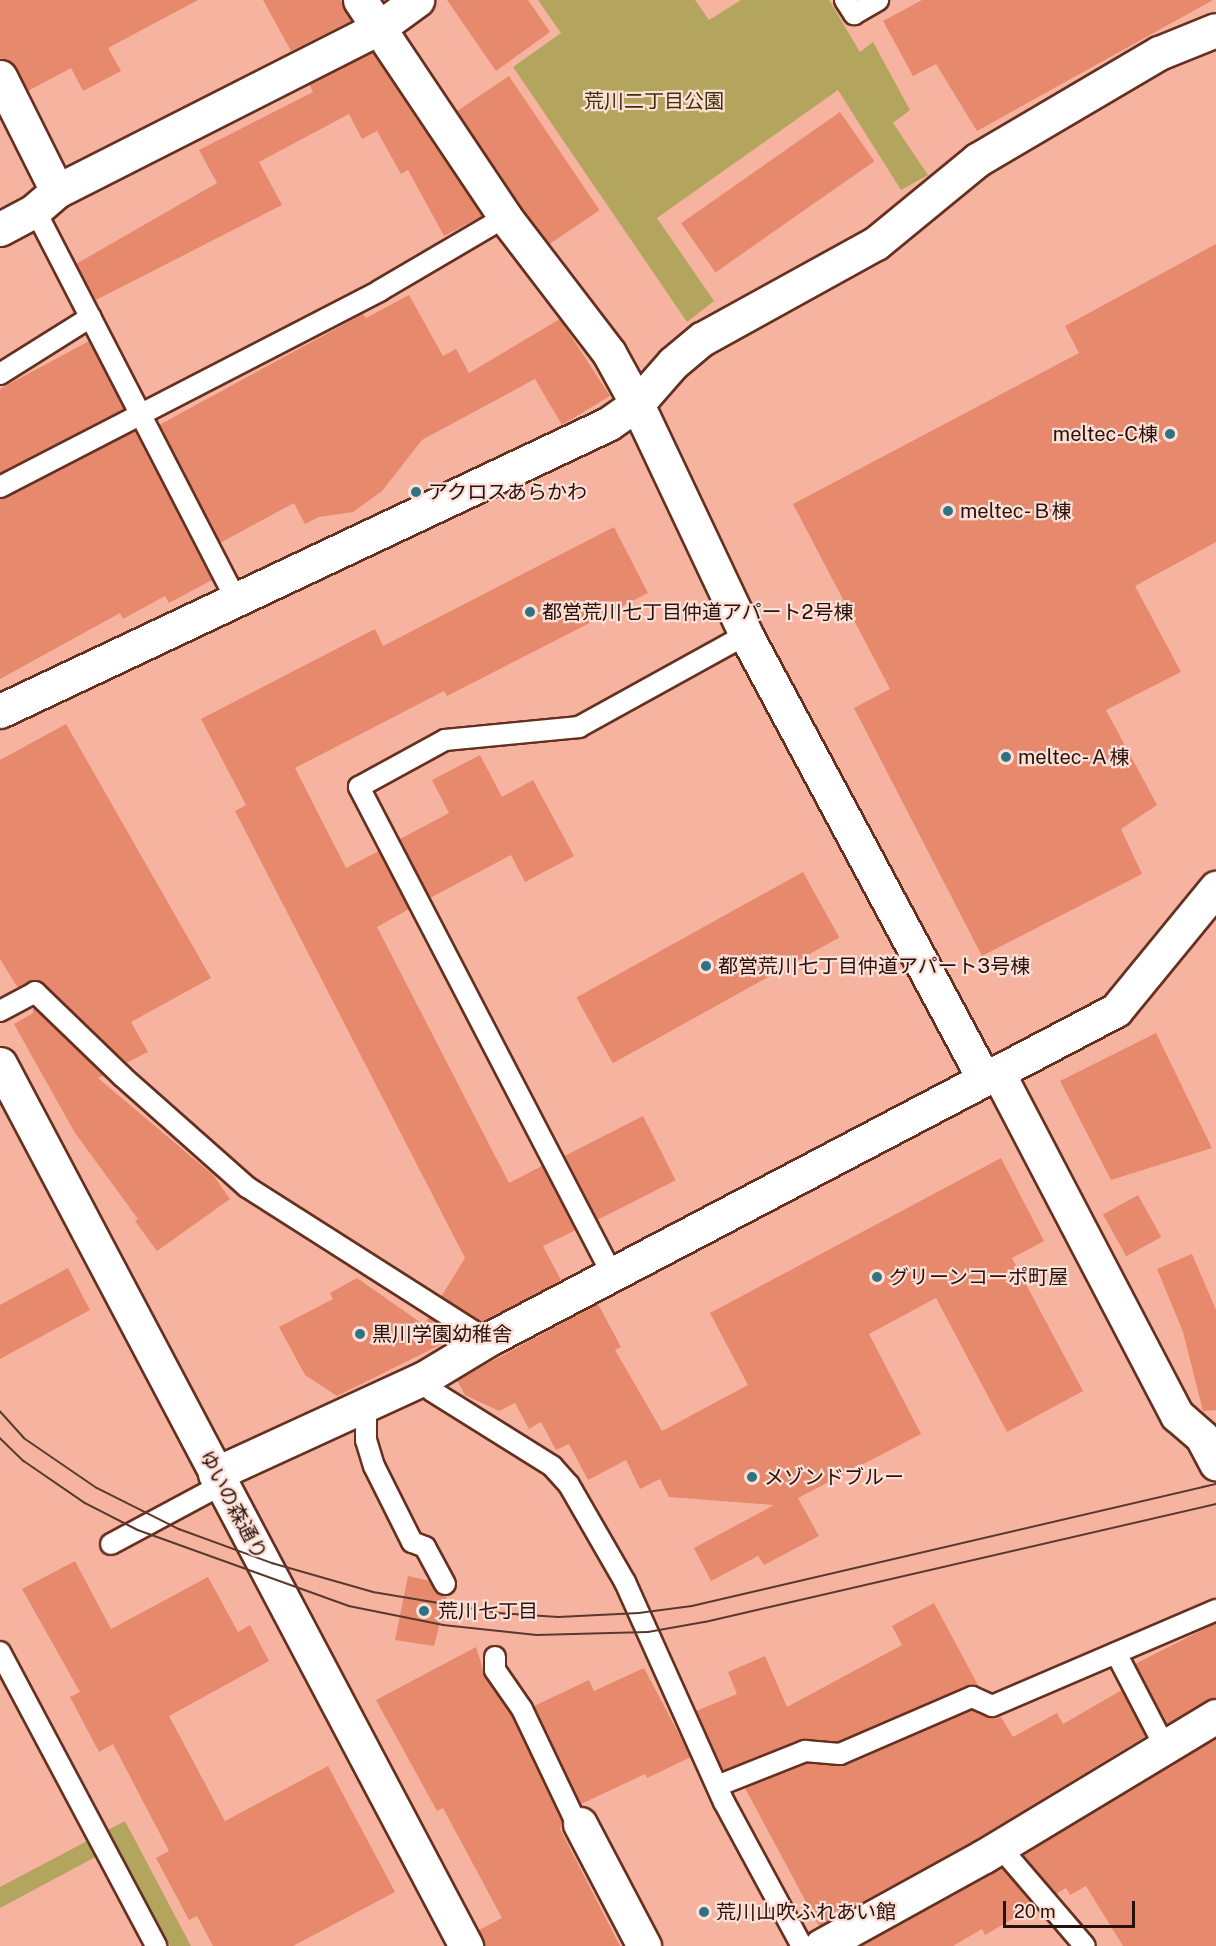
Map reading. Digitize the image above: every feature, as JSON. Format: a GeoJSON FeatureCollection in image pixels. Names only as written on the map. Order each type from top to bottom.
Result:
{"type":"FeatureCollection","features":[{"type":"Feature","properties":{"kind":"street"},"geometry":{"type":"LineString","coordinates":[[360,0],[505,218],[609,353],[638,404],[746,635],[1177,1415],[1202,1437],[1213,1453]]}},
{"type":"Feature","properties":{"kind":"street"},"geometry":{"type":"LineString","coordinates":[[0,229],[46,200],[380,27],[417,0]]}},
{"type":"Feature","properties":{"kind":"street"},"geometry":{"type":"LineString","coordinates":[[0,711],[608,424],[638,404],[673,363],[702,339],[876,243],[977,160],[1159,53],[1216,30]]}},
{"type":"Feature","properties":{"kind":"street"},"geometry":{"type":"LineString","coordinates":[[0,77],[46,200]]}},
{"type":"Feature","properties":{"kind":"street"},"geometry":{"type":"LineString","coordinates":[[218,1479],[424,1378],[487,1340],[1116,1010],[1216,888]]}},
{"type":"Feature","properties":{"kind":"street","name":"ゆいの森通り"},"geometry":{"type":"LineString","coordinates":[[0,1064],[466,1946]]}},
{"type":"Feature","properties":{"kind":"street"},"geometry":{"type":"LineString","coordinates":[[821,1946],[1000,1847],[1216,1716]]}},
{"type":"Feature","properties":{"kind":"street"},"geometry":{"type":"LineString","coordinates":[[580,1824],[644,1946]]}},
{"type":"Feature","properties":{"kind":"lane"},"geometry":{"type":"LineString","coordinates":[[846,0],[854,14],[878,0]]}},
{"type":"Feature","properties":{"kind":"lane"},"geometry":{"type":"LineString","coordinates":[[46,200],[91,317],[236,600]]}},
{"type":"Feature","properties":{"kind":"lane"},"geometry":{"type":"LineString","coordinates":[[0,487],[140,412],[379,291],[505,218]]}},
{"type":"Feature","properties":{"kind":"lane"},"geometry":{"type":"LineString","coordinates":[[0,374],[91,317]]}},
{"type":"Feature","properties":{"kind":"lane"},"geometry":{"type":"LineString","coordinates":[[612,1275],[359,787],[445,740],[579,728],[746,635]]}},
{"type":"Feature","properties":{"kind":"lane"},"geometry":{"type":"LineString","coordinates":[[0,1011],[35,992],[123,1077],[247,1187],[487,1340]]}},
{"type":"Feature","properties":{"kind":"lane"},"geometry":{"type":"LineString","coordinates":[[424,1378],[432,1391],[552,1466],[569,1485],[625,1582],[717,1785],[802,1946]]}},
{"type":"Feature","properties":{"kind":"lane"},"geometry":{"type":"LineString","coordinates":[[366,1407],[366,1440],[374,1466],[412,1542],[424,1547],[445,1584]]}},
{"type":"Feature","properties":{"kind":"lane"},"geometry":{"type":"LineString","coordinates":[[111,1544],[218,1479]]}},
{"type":"Feature","properties":{"kind":"lane"},"geometry":{"type":"LineString","coordinates":[[717,1785],[805,1751],[840,1754],[972,1697],[992,1706],[1216,1610]]}},
{"type":"Feature","properties":{"kind":"lane"},"geometry":{"type":"LineString","coordinates":[[0,1652],[156,1946]]}},
{"type":"Feature","properties":{"kind":"lane"},"geometry":{"type":"LineString","coordinates":[[1116,1653],[1165,1747]]}},
{"type":"Feature","properties":{"kind":"lane"},"geometry":{"type":"LineString","coordinates":[[495,1657],[495,1670],[522,1709],[574,1818],[580,1824]]}},
{"type":"Feature","properties":{"kind":"lane"},"geometry":{"type":"LineString","coordinates":[[1000,1847],[1085,1946]]}},
{"type":"Feature","properties":{"kind":"green space","name":"荒川二丁目公園"},"geometry":{"type":"Polygon","coordinates":[[[538,0],[695,0],[709,20],[741,0],[829,0],[860,52],[873,42],[910,110],[893,123],[928,175],[901,190],[838,90],[657,218],[714,301],[687,322],[513,67],[561,33],[538,0]]]}},
{"type":"Feature","properties":{"kind":"green space"},"geometry":{"type":"Polygon","coordinates":[[[125,1821],[191,1946],[170,1946],[116,1846],[0,1908],[0,1887],[125,1821]]]}},
{"type":"Feature","properties":{"kind":"building"},"geometry":{"type":"Polygon","coordinates":[[[0,0],[198,0],[108,48],[121,71],[83,91],[71,68],[28,91],[16,68],[0,58],[0,0]]]}},
{"type":"Feature","properties":{"kind":"building"},"geometry":{"type":"Polygon","coordinates":[[[263,0],[341,0],[351,21],[291,51],[263,0]]]}},
{"type":"Feature","properties":{"kind":"building"},"geometry":{"type":"Polygon","coordinates":[[[447,0],[528,0],[550,32],[496,71],[447,0]]]}},
{"type":"Feature","properties":{"kind":"building"},"geometry":{"type":"Polygon","coordinates":[[[922,0],[1213,0],[977,131],[936,64],[913,76],[883,21],[922,0]]]}},
{"type":"Feature","properties":{"kind":"building"},"geometry":{"type":"Polygon","coordinates":[[[372,52],[482,216],[444,236],[408,170],[401,174],[377,131],[362,139],[349,114],[259,162],[282,205],[96,300],[76,264],[217,183],[199,150],[313,92],[309,84],[372,52]]]}},
{"type":"Feature","properties":{"kind":"building"},"geometry":{"type":"Polygon","coordinates":[[[509,76],[600,210],[547,246],[457,111],[509,76]]]}},
{"type":"Feature","properties":{"kind":"building"},"geometry":{"type":"Polygon","coordinates":[[[840,112],[874,161],[715,272],[681,223],[840,112]]]}},
{"type":"Feature","properties":{"kind":"building"},"geometry":{"type":"Polygon","coordinates":[[[1216,244],[1216,542],[1135,586],[1181,672],[1106,710],[1157,805],[1121,829],[1142,874],[982,956],[854,708],[890,689],[793,504],[1079,353],[1065,326],[1216,244]]]}},
{"type":"Feature","properties":{"kind":"building"},"geometry":{"type":"Polygon","coordinates":[[[409,295],[443,356],[456,349],[469,373],[560,319],[610,396],[562,425],[535,379],[422,440],[382,491],[353,512],[319,517],[305,524],[294,503],[220,543],[159,425],[363,314],[366,318],[409,295]]]}},
{"type":"Feature","properties":{"kind":"building"},"geometry":{"type":"Polygon","coordinates":[[[89,341],[124,409],[0,473],[0,389],[89,341]]]}},
{"type":"Feature","properties":{"kind":"building"},"geometry":{"type":"Polygon","coordinates":[[[135,431],[212,580],[169,603],[165,596],[123,619],[120,613],[0,679],[0,499],[135,431]]]}},
{"type":"Feature","properties":{"kind":"building"},"geometry":{"type":"Polygon","coordinates":[[[614,527],[648,593],[447,696],[444,691],[295,768],[346,868],[379,851],[409,909],[377,927],[509,1183],[542,1166],[576,1230],[543,1246],[561,1280],[481,1322],[441,1297],[465,1258],[235,811],[246,805],[201,719],[375,629],[383,646],[614,527]]]}},
{"type":"Feature","properties":{"kind":"building"},"geometry":{"type":"Polygon","coordinates":[[[66,724],[211,978],[131,1022],[148,1052],[126,1063],[43,983],[36,980],[18,988],[0,959],[0,760],[66,724]]]}},
{"type":"Feature","properties":{"kind":"building"},"geometry":{"type":"Polygon","coordinates":[[[480,755],[502,797],[533,780],[574,856],[525,882],[511,855],[430,898],[400,839],[449,813],[432,780],[480,755]]]}},
{"type":"Feature","properties":{"kind":"building","name":"都営荒川七丁目仲道アパート3号棟"},"geometry":{"type":"Polygon","coordinates":[[[803,872],[839,938],[613,1063],[576,998],[803,872]]]}},
{"type":"Feature","properties":{"kind":"building"},"geometry":{"type":"Polygon","coordinates":[[[33,1007],[104,1075],[98,1078],[213,1175],[230,1199],[157,1251],[135,1221],[138,1219],[75,1133],[14,1024],[33,1013],[33,1007]]]}},
{"type":"Feature","properties":{"kind":"building"},"geometry":{"type":"Polygon","coordinates":[[[1156,1033],[1212,1148],[1111,1180],[1060,1081],[1156,1033]]]}},
{"type":"Feature","properties":{"kind":"building"},"geometry":{"type":"Polygon","coordinates":[[[643,1116],[676,1180],[597,1220],[565,1156],[643,1116]]]}},
{"type":"Feature","properties":{"kind":"building"},"geometry":{"type":"Polygon","coordinates":[[[1001,1158],[1044,1241],[1012,1258],[1083,1391],[1007,1432],[936,1298],[869,1334],[921,1434],[798,1498],[819,1536],[764,1565],[758,1556],[711,1581],[694,1548],[774,1505],[669,1497],[660,1479],[640,1489],[626,1460],[588,1480],[569,1444],[556,1450],[541,1422],[529,1429],[515,1403],[499,1411],[465,1395],[457,1380],[598,1304],[621,1347],[615,1350],[662,1431],[748,1385],[710,1313],[1001,1158]]]}},
{"type":"Feature","properties":{"kind":"building"},"geometry":{"type":"Polygon","coordinates":[[[1138,1195],[1161,1237],[1126,1256],[1103,1214],[1138,1195]]]}},
{"type":"Feature","properties":{"kind":"building"},"geometry":{"type":"Polygon","coordinates":[[[1192,1254],[1216,1310],[1216,1410],[1203,1411],[1183,1332],[1157,1269],[1192,1254]]]}},
{"type":"Feature","properties":{"kind":"building"},"geometry":{"type":"Polygon","coordinates":[[[68,1268],[90,1310],[0,1359],[0,1305],[68,1268]]]}},
{"type":"Feature","properties":{"kind":"building","name":"黒川学園幼稚舎"},"geometry":{"type":"Polygon","coordinates":[[[357,1278],[424,1325],[429,1317],[458,1336],[337,1396],[305,1375],[279,1327],[333,1299],[330,1293],[357,1278]]]}},
{"type":"Feature","properties":{"kind":"building"},"geometry":{"type":"Polygon","coordinates":[[[75,1561],[111,1629],[208,1577],[238,1632],[250,1625],[269,1661],[169,1716],[225,1821],[328,1766],[395,1892],[293,1946],[213,1946],[197,1916],[189,1920],[156,1858],[169,1851],[113,1744],[99,1752],[70,1697],[80,1692],[22,1589],[75,1561]]]}},
{"type":"Feature","properties":{"kind":"building"},"geometry":{"type":"Polygon","coordinates":[[[408,1576],[430,1581],[438,1594],[447,1595],[434,1646],[395,1640],[408,1576]]]}},
{"type":"Feature","properties":{"kind":"building"},"geometry":{"type":"Polygon","coordinates":[[[934,1603],[979,1687],[967,1686],[838,1742],[801,1740],[723,1771],[696,1711],[737,1694],[728,1672],[765,1656],[787,1707],[902,1645],[892,1626],[934,1603]]]}},
{"type":"Feature","properties":{"kind":"building"},"geometry":{"type":"Polygon","coordinates":[[[1216,1623],[1216,1697],[1167,1724],[1135,1664],[1216,1623]]]}},
{"type":"Feature","properties":{"kind":"building"},"geometry":{"type":"Polygon","coordinates":[[[476,1647],[485,1676],[512,1715],[562,1821],[560,1829],[620,1946],[485,1946],[479,1930],[502,1918],[443,1808],[437,1811],[376,1700],[476,1647]]]}},
{"type":"Feature","properties":{"kind":"building"},"geometry":{"type":"Polygon","coordinates":[[[644,1668],[691,1757],[647,1778],[645,1774],[581,1804],[534,1706],[589,1680],[594,1691],[644,1668]]]}},
{"type":"Feature","properties":{"kind":"building"},"geometry":{"type":"Polygon","coordinates":[[[1122,1690],[1146,1736],[975,1840],[819,1926],[745,1788],[807,1763],[845,1765],[972,1710],[996,1719],[1001,1717],[1013,1737],[1057,1713],[1063,1724],[1122,1690]]]}},
{"type":"Feature","properties":{"kind":"building"},"geometry":{"type":"Polygon","coordinates":[[[1216,1738],[1216,1946],[1123,1946],[1086,1886],[1070,1895],[1066,1888],[1056,1894],[1022,1855],[1216,1738]]]}},
{"type":"Feature","properties":{"kind":"building"},"geometry":{"type":"Polygon","coordinates":[[[1002,1867],[1035,1906],[985,1935],[982,1929],[953,1946],[860,1946],[1002,1867]]]}},
{"type":"Feature","properties":{"kind":"tram line"},"geometry":{"type":"LineString","coordinates":[[0,1411],[24,1438],[97,1488],[179,1529],[272,1563],[373,1592],[498,1613],[558,1617],[639,1613],[692,1606],[1216,1484]]}},
{"type":"Feature","properties":{"kind":"tram line"},"geometry":{"type":"LineString","coordinates":[[0,1438],[24,1461],[85,1503],[138,1530],[349,1606],[443,1625],[536,1635],[648,1632],[705,1622],[1216,1504]]}},
{"type":"Feature","properties":{"kind":"place","name":"meltec-C棟"},"geometry":{"type":"Point","coordinates":[1170,434]}},
{"type":"Feature","properties":{"kind":"place","name":"アクロスあらかわ"},"geometry":{"type":"Point","coordinates":[416,492]}},
{"type":"Feature","properties":{"kind":"place","name":"meltec-Ｂ棟"},"geometry":{"type":"Point","coordinates":[948,511]}},
{"type":"Feature","properties":{"kind":"place","name":"都営荒川七丁目仲道アパート2号棟"},"geometry":{"type":"Point","coordinates":[530,612]}},
{"type":"Feature","properties":{"kind":"place","name":"meltec-Ａ棟"},"geometry":{"type":"Point","coordinates":[1006,757]}},
{"type":"Feature","properties":{"kind":"place","name":"都営荒川七丁目仲道アパート3号棟"},"geometry":{"type":"Point","coordinates":[706,966]}},
{"type":"Feature","properties":{"kind":"place","name":"グリーンコーポ町屋"},"geometry":{"type":"Point","coordinates":[877,1277]}},
{"type":"Feature","properties":{"kind":"place","name":"黒川学園幼稚舎"},"geometry":{"type":"Point","coordinates":[360,1334]}},
{"type":"Feature","properties":{"kind":"place","name":"メゾンドブルー"},"geometry":{"type":"Point","coordinates":[752,1477]}},
{"type":"Feature","properties":{"kind":"place","name":"荒川七丁目"},"geometry":{"type":"Point","coordinates":[424,1611]}},
{"type":"Feature","properties":{"kind":"place","name":"荒川山吹ふれあい館"},"geometry":{"type":"Point","coordinates":[704,1912]}}]}
